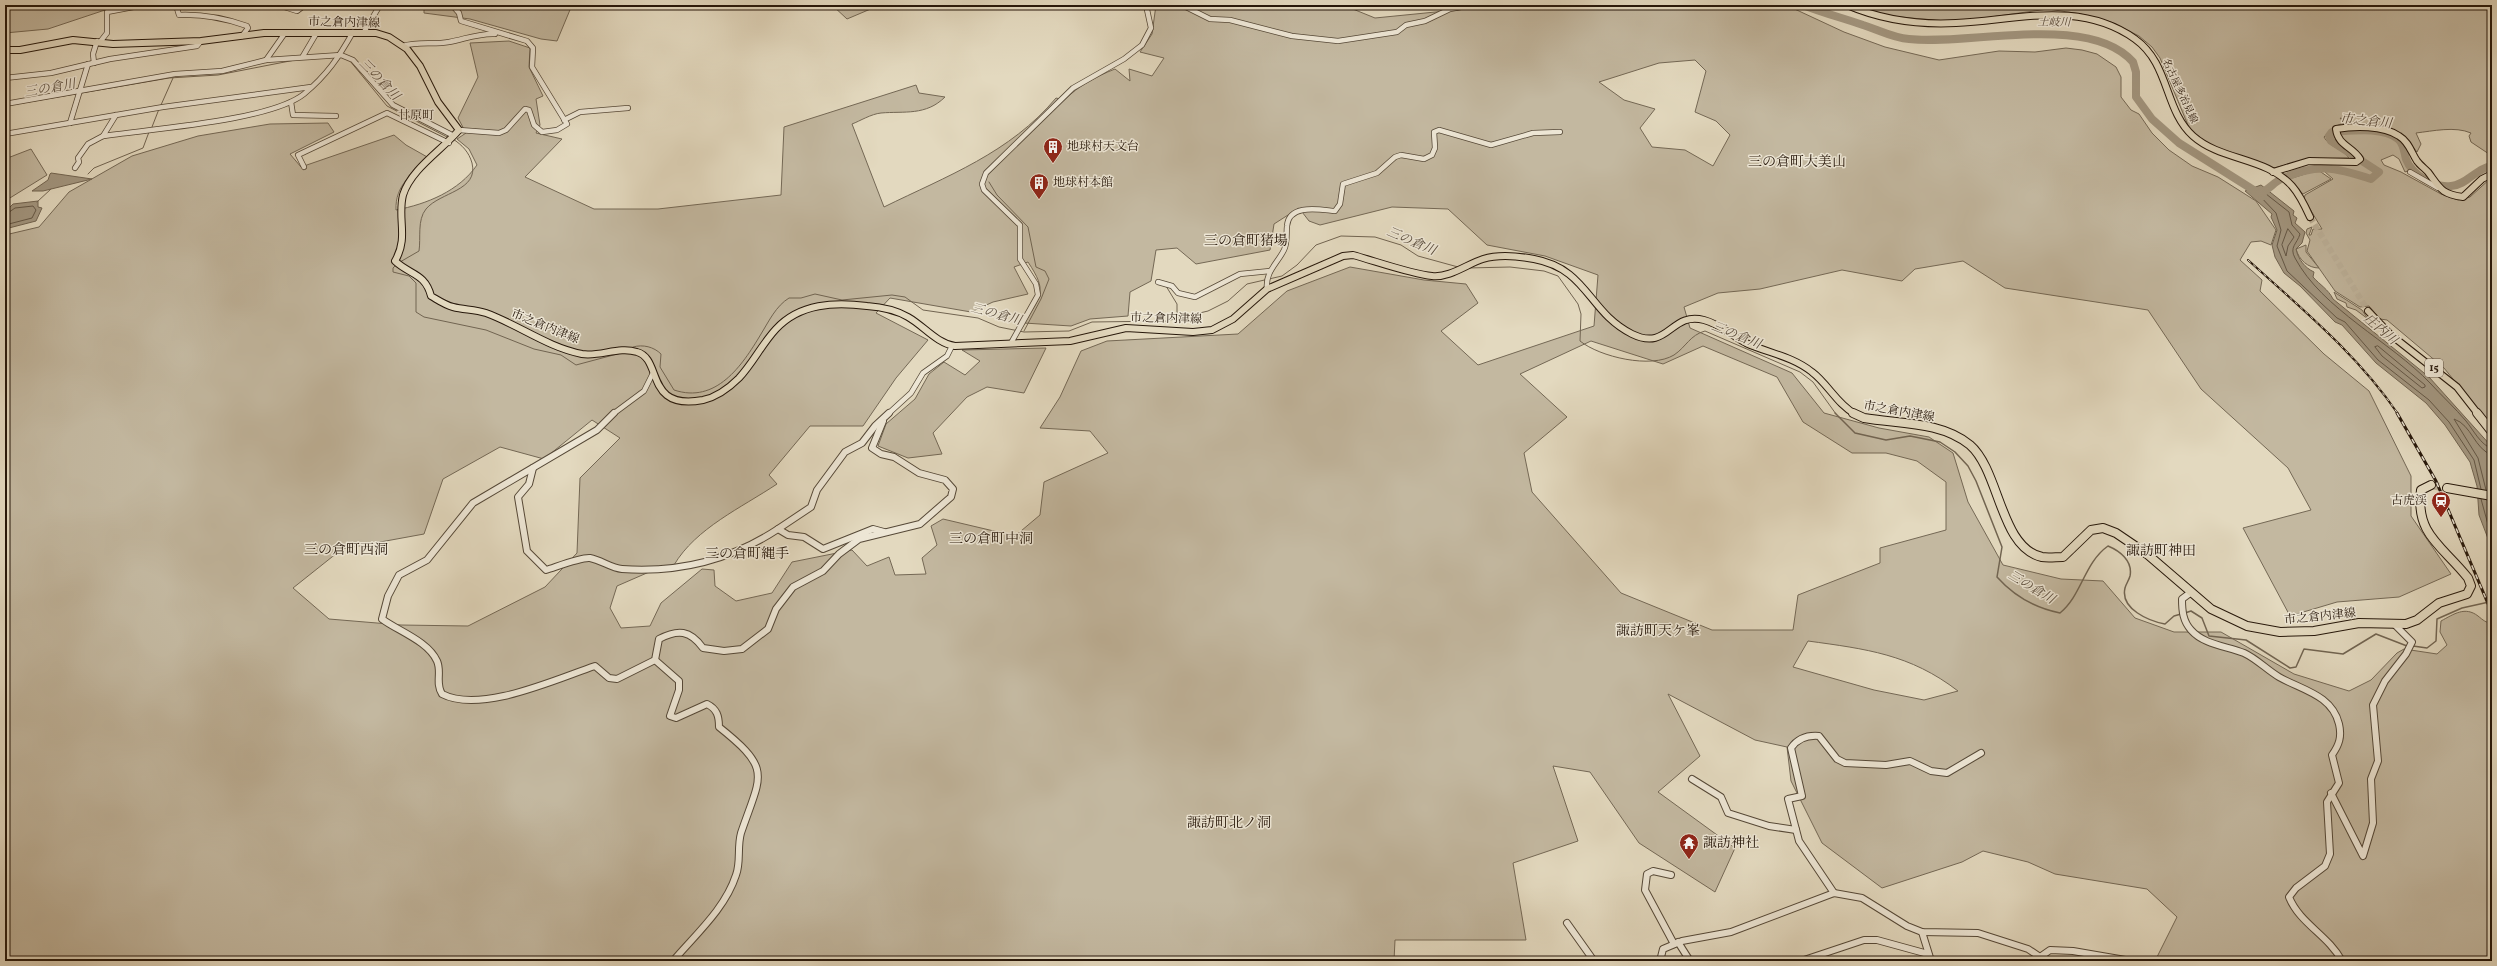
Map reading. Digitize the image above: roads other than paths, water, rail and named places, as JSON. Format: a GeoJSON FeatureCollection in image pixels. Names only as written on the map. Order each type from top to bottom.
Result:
{"type":"FeatureCollection","features":[{"type":"Feature","properties":{"kind":"main road","name":"名古屋多治見線"},"geometry":{"type":"LineString","coordinates":[[1848,5],[1876,15],[1922,22],[1962,22],[2050,12],[2081,15],[2104,22],[2134,39],[2149,52],[2162,71],[2183,124],[2191,135],[2215,149],[2279,175],[2288,182],[2310,217]]}},
{"type":"Feature","properties":{"kind":"main road","name":"市之倉内津線"},"geometry":{"type":"LineString","coordinates":[[5,50],[32,48],[66,40],[125,44],[201,41],[285,33],[316,34],[364,32],[385,34],[394,38],[420,63],[435,98],[459,130],[451,140],[418,172],[404,193],[402,204],[405,243],[395,261],[400,266],[423,277],[429,286],[431,296],[451,306],[487,314],[528,334],[585,355],[625,349],[638,352],[650,361],[658,387],[670,396],[696,400],[715,396],[732,385],[745,373],[771,334],[782,322],[801,310],[824,305],[854,304],[898,312],[907,316],[933,337],[952,346],[1070,341],[1087,336],[1129,328],[1191,332],[1221,327],[1236,318],[1267,286],[1348,256],[1362,257],[1432,276],[1444,276],[1483,257],[1502,256],[1555,265],[1565,269],[1582,284],[1604,314],[1624,328],[1646,339],[1658,338],[1686,319],[1693,318],[1711,322],[1747,343],[1791,359],[1806,368],[1816,375],[1844,407],[1861,417],[1943,431],[1971,445],[1982,458],[2014,536],[2033,554],[2043,557],[2063,557],[2083,534],[2092,529],[2102,528],[2126,538],[2190,593],[2227,619],[2266,632],[2305,632],[2359,624],[2396,626],[2421,619],[2434,605],[2466,596],[2471,590],[2470,582],[2463,571],[2430,535],[2418,518],[2417,506],[2420,490],[2431,485]]}},
{"type":"Feature","properties":{"kind":"main road"},"geometry":{"type":"LineString","coordinates":[[2273,172],[2309,161],[2357,159],[2341,144],[2336,132],[2347,127],[2387,130],[2400,136],[2411,147],[2417,161],[2438,188],[2449,195],[2463,197],[2482,179],[2492,174]]}},
{"type":"Feature","properties":{"kind":"main road","name":"15"},"geometry":{"type":"LineString","coordinates":[[2368,311],[2391,335],[2457,387],[2492,432]]}},
{"type":"Feature","properties":{"kind":"main road"},"geometry":{"type":"LineString","coordinates":[[2451,489],[2492,496]]}},
{"type":"Feature","properties":{"kind":"street"},"geometry":{"type":"LineString","coordinates":[[94,63],[93,54],[99,42],[107,33],[107,12],[144,5]]}},
{"type":"Feature","properties":{"kind":"street"},"geometry":{"type":"LineString","coordinates":[[176,5],[179,14],[199,14],[219,17],[247,26],[248,28],[242,36]]}},
{"type":"Feature","properties":{"kind":"street"},"geometry":{"type":"LineString","coordinates":[[278,5],[297,11],[305,5]]}},
{"type":"Feature","properties":{"kind":"street"},"geometry":{"type":"LineString","coordinates":[[364,32],[380,5]]}},
{"type":"Feature","properties":{"kind":"street"},"geometry":{"type":"LineString","coordinates":[[452,5],[460,12],[461,21],[468,24],[475,23],[501,34],[527,41],[533,48],[532,67],[548,92],[552,103],[567,124],[563,128],[542,132],[534,126],[529,110],[525,109],[506,130],[499,133],[459,130]]}},
{"type":"Feature","properties":{"kind":"street"},"geometry":{"type":"LineString","coordinates":[[1011,343],[1018,327],[1036,300],[1038,292],[1036,283],[1020,260],[1022,233],[1020,225],[984,190],[982,184],[986,173],[1073,88],[1116,66],[1133,53],[1149,34],[1146,6],[1156,5]]}},
{"type":"Feature","properties":{"kind":"street"},"geometry":{"type":"LineString","coordinates":[[1182,5],[1210,19],[1230,20],[1292,36],[1338,41],[1397,32],[1406,25],[1425,21],[1450,9],[1472,5]]}},
{"type":"Feature","properties":{"kind":"street"},"geometry":{"type":"LineString","coordinates":[[1526,5],[1539,7]]}},
{"type":"Feature","properties":{"kind":"street"},"geometry":{"type":"LineString","coordinates":[[76,168],[79,162],[78,158],[88,144],[103,136],[252,115],[291,102],[311,87],[336,63],[353,32]]}},
{"type":"Feature","properties":{"kind":"street"},"geometry":{"type":"LineString","coordinates":[[266,60],[269,52],[285,33]]}},
{"type":"Feature","properties":{"kind":"street"},"geometry":{"type":"LineString","coordinates":[[303,56],[316,34]]}},
{"type":"Feature","properties":{"kind":"street"},"geometry":{"type":"LineString","coordinates":[[403,46],[425,42],[444,43],[463,37],[501,34]]}},
{"type":"Feature","properties":{"kind":"street"},"geometry":{"type":"LineString","coordinates":[[5,78],[52,72],[88,64],[191,47],[201,41]]}},
{"type":"Feature","properties":{"kind":"street"},"geometry":{"type":"LineString","coordinates":[[5,104],[79,93],[175,74],[222,71],[266,60],[303,56],[341,55],[353,60],[393,105],[451,140]]}},
{"type":"Feature","properties":{"kind":"street"},"geometry":{"type":"LineString","coordinates":[[70,123],[88,64]]}},
{"type":"Feature","properties":{"kind":"street"},"geometry":{"type":"LineString","coordinates":[[5,134],[116,115],[311,87]]}},
{"type":"Feature","properties":{"kind":"street"},"geometry":{"type":"LineString","coordinates":[[291,102],[293,115],[336,116]]}},
{"type":"Feature","properties":{"kind":"street"},"geometry":{"type":"LineString","coordinates":[[564,120],[580,112],[628,108]]}},
{"type":"Feature","properties":{"kind":"street"},"geometry":{"type":"LineString","coordinates":[[304,167],[298,155],[387,113],[451,140]]}},
{"type":"Feature","properties":{"kind":"street"},"geometry":{"type":"LineString","coordinates":[[103,136],[116,115]]}},
{"type":"Feature","properties":{"kind":"street"},"geometry":{"type":"LineString","coordinates":[[1267,286],[1270,271],[1285,248],[1287,223],[1295,213],[1306,209],[1335,211],[1340,204],[1341,189],[1347,181],[1377,173],[1395,157],[1401,155],[1424,159],[1432,155],[1435,148],[1434,132],[1439,130],[1491,145],[1533,133],[1560,132]]}},
{"type":"Feature","properties":{"kind":"street"},"geometry":{"type":"LineString","coordinates":[[2410,172],[2422,181],[2438,188]]}},
{"type":"Feature","properties":{"kind":"street"},"geometry":{"type":"LineString","coordinates":[[1158,282],[1172,286],[1178,293],[1195,297],[1240,274],[1270,271]]}},
{"type":"Feature","properties":{"kind":"street"},"geometry":{"type":"LineString","coordinates":[[533,468],[533,474],[526,490],[518,497],[519,512],[527,551],[546,570],[589,558],[620,570],[673,569],[717,560],[754,545],[811,507],[817,490],[827,474],[846,452],[862,444],[875,426],[883,421],[911,393],[923,373],[947,356],[952,346]]}},
{"type":"Feature","properties":{"kind":"street"},"geometry":{"type":"LineString","coordinates":[[653,373],[644,391],[614,413],[597,430],[473,503],[427,560],[399,576],[388,596],[382,619],[394,629],[430,651],[437,660],[438,688],[443,695],[454,700],[467,701],[546,685],[595,666],[609,678],[617,679],[655,660]]}},
{"type":"Feature","properties":{"kind":"street"},"geometry":{"type":"LineString","coordinates":[[655,660],[659,639],[671,633],[685,633],[695,638],[704,648],[724,651],[742,649],[768,629],[776,609],[793,587],[823,571],[853,542],[920,524],[951,497],[953,489],[945,480],[919,473],[907,467],[894,457],[881,454],[872,448],[883,421]]}},
{"type":"Feature","properties":{"kind":"street"},"geometry":{"type":"LineString","coordinates":[[778,529],[788,534],[804,537],[823,549],[874,529],[886,533]]}},
{"type":"Feature","properties":{"kind":"street"},"geometry":{"type":"LineString","coordinates":[[2190,593],[2182,599],[2181,609],[2188,627],[2199,638],[2212,645],[2243,653],[2275,675],[2309,690],[2332,706],[2338,715],[2341,735],[2340,744],[2332,755],[2339,783],[2331,793],[2327,802],[2330,854],[2325,866],[2296,888],[2289,897],[2292,908],[2299,918],[2338,951],[2342,961]]}},
{"type":"Feature","properties":{"kind":"street"},"geometry":{"type":"LineString","coordinates":[[2331,793],[2363,856],[2373,823],[2371,779],[2378,761],[2373,704],[2385,681],[2406,654],[2412,642],[2396,626]]}},
{"type":"Feature","properties":{"kind":"street"},"geometry":{"type":"LineString","coordinates":[[655,660],[679,681],[679,690],[670,716],[676,718],[707,704],[715,707],[719,715],[719,727],[751,753],[759,776],[758,790],[740,836],[740,859],[736,876],[727,896],[673,961]]}},
{"type":"Feature","properties":{"kind":"street"},"geometry":{"type":"LineString","coordinates":[[1834,893],[1799,841],[1796,830],[1788,799],[1802,796],[1791,748],[1794,743],[1805,737],[1819,736],[1837,759],[1845,763],[1886,765],[1910,761],[1939,773],[1947,773],[1981,753]]}},
{"type":"Feature","properties":{"kind":"street"},"geometry":{"type":"LineString","coordinates":[[1692,779],[1721,797],[1728,813],[1743,816],[1755,824],[1783,830],[1796,830]]}},
{"type":"Feature","properties":{"kind":"street"},"geometry":{"type":"LineString","coordinates":[[1671,875],[1653,871],[1647,874],[1644,881],[1645,890],[1676,943],[1690,961]]}},
{"type":"Feature","properties":{"kind":"street"},"geometry":{"type":"LineString","coordinates":[[1660,961],[1663,949],[1676,943],[1731,932],[1834,893],[1862,898],[1907,926],[1922,932],[1978,933],[2028,949],[2043,959],[2050,950],[2074,951],[2131,961]]}},
{"type":"Feature","properties":{"kind":"street"},"geometry":{"type":"LineString","coordinates":[[1567,923],[1573,929],[1594,961]]}},
{"type":"Feature","properties":{"kind":"street"},"geometry":{"type":"LineString","coordinates":[[1922,932],[1931,961]]}},
{"type":"Feature","properties":{"kind":"street"},"geometry":{"type":"LineString","coordinates":[[1802,961],[1864,940],[1878,940],[1928,954]]}},
{"type":"Feature","properties":{"kind":"water"},"geometry":{"type":"Polygon","coordinates":[[[50,174],[92,179],[43,191],[32,191],[48,180],[50,174]]]}},
{"type":"Feature","properties":{"kind":"water"},"geometry":{"type":"Polygon","coordinates":[[[2261,185],[2294,211],[2293,215],[2297,218],[2295,223],[2305,232],[2302,243],[2296,249],[2297,253],[2305,266],[2314,272],[2313,277],[2333,299],[2429,377],[2492,447],[2492,549],[2479,515],[2477,486],[2470,462],[2445,425],[2426,403],[2376,363],[2342,325],[2335,322],[2300,286],[2284,273],[2275,257],[2272,245],[2277,230],[2271,217],[2272,214],[2245,191],[2261,185]]]}},
{"type":"Feature","properties":{"kind":"water"},"geometry":{"type":"Polygon","coordinates":[[[38,201],[38,207],[42,208],[36,221],[5,229],[5,212],[13,204],[38,201]]]}},
{"type":"Feature","properties":{"kind":"waterway","name":"土岐川"},"geometry":{"type":"LineString","coordinates":[[1803,5],[1892,35],[1909,39],[1963,39],[2027,34],[2059,35],[2088,38],[2113,47],[2133,62],[2136,72],[2136,97],[2152,119],[2179,143],[2263,196]]}},
{"type":"Feature","properties":{"kind":"waterway","name":"三の倉川"},"geometry":{"type":"LineString","coordinates":[[5,106],[169,78],[218,75],[295,60]]}},
{"type":"Feature","properties":{"kind":"waterway","name":"三の倉川"},"geometry":{"type":"LineString","coordinates":[[350,61],[387,106],[449,138]]}},
{"type":"Feature","properties":{"kind":"waterway"},"geometry":{"type":"LineString","coordinates":[[161,105],[173,78]]}},
{"type":"Feature","properties":{"kind":"waterway"},"geometry":{"type":"LineString","coordinates":[[152,127],[159,109]]}},
{"type":"Feature","properties":{"kind":"waterway","name":"市之倉川"},"geometry":{"type":"LineString","coordinates":[[2260,193],[2281,179],[2293,174],[2315,169],[2326,168],[2371,179],[2379,172],[2331,141],[2329,136],[2332,132],[2366,130],[2384,132],[2392,135],[2402,143],[2406,159],[2413,170],[2424,179],[2438,185],[2457,185],[2486,167],[2492,166]]}},
{"type":"Feature","properties":{"kind":"waterway"},"geometry":{"type":"LineString","coordinates":[[88,174],[94,168],[143,148],[149,132]]}},
{"type":"Feature","properties":{"kind":"waterway","name":"三の倉川"},"geometry":{"type":"LineString","coordinates":[[400,262],[419,251],[420,224],[421,218],[426,209],[432,203],[457,190],[470,180],[473,172],[471,159],[465,149],[453,139]]}},
{"type":"Feature","properties":{"kind":"waterway"},"geometry":{"type":"LineString","coordinates":[[989,182],[997,195],[1028,227],[1036,267],[1045,271],[1049,279],[1041,299],[1024,331]]}},
{"type":"Feature","properties":{"kind":"waterway"},"geometry":{"type":"LineString","coordinates":[[37,202],[51,189]]}},
{"type":"Feature","properties":{"kind":"waterway","name":"三の倉川"},"geometry":{"type":"LineString","coordinates":[[633,347],[648,347],[661,354],[660,367],[674,390],[689,393],[703,392],[715,387],[736,369],[754,346],[777,309],[789,298],[801,298],[815,294],[842,300],[892,295],[905,297],[923,310],[978,318],[999,327],[1024,332],[1069,331],[1092,322],[1166,321],[1208,311],[1228,301],[1247,284],[1282,276],[1297,265],[1316,245],[1341,236],[1375,237],[1401,245],[1418,256],[1458,267]]}},
{"type":"Feature","properties":{"kind":"waterway","name":"三の倉川"},"geometry":{"type":"LineString","coordinates":[[397,264],[393,268],[393,272],[409,276],[416,283],[416,312],[424,317],[486,330],[534,349],[561,355],[576,365],[621,353]]}},
{"type":"Feature","properties":{"kind":"waterway","name":"三の倉川"},"geometry":{"type":"LineString","coordinates":[[1468,268],[1510,267],[1544,271],[1558,276],[1578,304],[1581,314],[1580,341],[1600,352],[1639,361],[1664,359],[1674,355],[1692,338],[1705,331],[1800,372],[1813,382],[1836,414]]}},
{"type":"Feature","properties":{"kind":"waterway"},"geometry":{"type":"LineString","coordinates":[[1166,286],[1177,304],[1177,318]]}},
{"type":"Feature","properties":{"kind":"waterway","name":"三の倉川"},"geometry":{"type":"LineString","coordinates":[[1836,414],[1855,433],[1886,440],[1910,436],[1940,442],[1955,452],[1968,466],[1976,481],[2002,547],[1997,577],[2010,590],[2026,600],[2042,608],[2060,613],[2073,597],[2093,561],[2108,546],[2125,557],[2130,566],[2130,576],[2125,588],[2125,595],[2131,608],[2144,617],[2165,624],[2174,616],[2181,614]]}},
{"type":"Feature","properties":{"kind":"waterway","name":"三の倉川"},"geometry":{"type":"LineString","coordinates":[[2413,646],[2427,648],[2436,641],[2437,619],[2462,608],[2489,602],[2492,599]]}},
{"type":"Feature","properties":{"kind":"waterway","name":"三の倉川"},"geometry":{"type":"LineString","coordinates":[[2185,613],[2191,611],[2202,618],[2209,636],[2246,640],[2290,668],[2296,667],[2304,649],[2343,654],[2376,634],[2407,646]]}},
{"type":"Feature","properties":{"kind":"tunnel"},"geometry":{"type":"LineString","coordinates":[[2310,217],[2368,311]]}},
{"type":"Feature","properties":{"kind":"tunnel"},"geometry":{"type":"LineString","coordinates":[[2431,485],[2447,488]]}},
{"type":"Feature","properties":{"kind":"railway"},"geometry":{"type":"LineString","coordinates":[[1749,5],[1755,9]]}},
{"type":"Feature","properties":{"kind":"railway"},"geometry":{"type":"LineString","coordinates":[[2248,260],[2308,314],[2347,352],[2382,392],[2398,414]]}},
{"type":"Feature","properties":{"kind":"railway"},"geometry":{"type":"LineString","coordinates":[[2397,413],[2436,481],[2492,613]]}},
{"type":"Feature","properties":{"kind":"place","name":"地球村天文台"},"geometry":{"type":"Point","coordinates":[1053,164]}},
{"type":"Feature","properties":{"kind":"place","name":"地球村本館"},"geometry":{"type":"Point","coordinates":[1039,200]}},
{"type":"Feature","properties":{"kind":"place","name":"古虎渓"},"geometry":{"type":"Point","coordinates":[2441,518]}},
{"type":"Feature","properties":{"kind":"place","name":"諏訪神社"},"geometry":{"type":"Point","coordinates":[1689,860]}},
{"type":"Feature","properties":{"kind":"district","name":"廿原町"},"geometry":{"type":"Point","coordinates":[416,116]}},
{"type":"Feature","properties":{"kind":"district","name":"三の倉町大美山"},"geometry":{"type":"Point","coordinates":[1797,162]}},
{"type":"Feature","properties":{"kind":"district","name":"三の倉町猪場"},"geometry":{"type":"Point","coordinates":[1246,241]}},
{"type":"Feature","properties":{"kind":"district","name":"三の倉町中洞"},"geometry":{"type":"Point","coordinates":[991,539]}},
{"type":"Feature","properties":{"kind":"district","name":"三の倉町西洞"},"geometry":{"type":"Point","coordinates":[346,550]}},
{"type":"Feature","properties":{"kind":"district","name":"諏訪町神田"},"geometry":{"type":"Point","coordinates":[2161,551]}},
{"type":"Feature","properties":{"kind":"district","name":"三の倉町縄手"},"geometry":{"type":"Point","coordinates":[747,554]}},
{"type":"Feature","properties":{"kind":"district","name":"諏訪町天ケ峯"},"geometry":{"type":"Point","coordinates":[1658,631]}},
{"type":"Feature","properties":{"kind":"district","name":"諏訪町北ノ洞"},"geometry":{"type":"Point","coordinates":[1229,823]}},
{"type":"Feature","properties":{"kind":"water label","name":"庄内川"},"geometry":{"type":"Point","coordinates":[2380,330]}}]}
